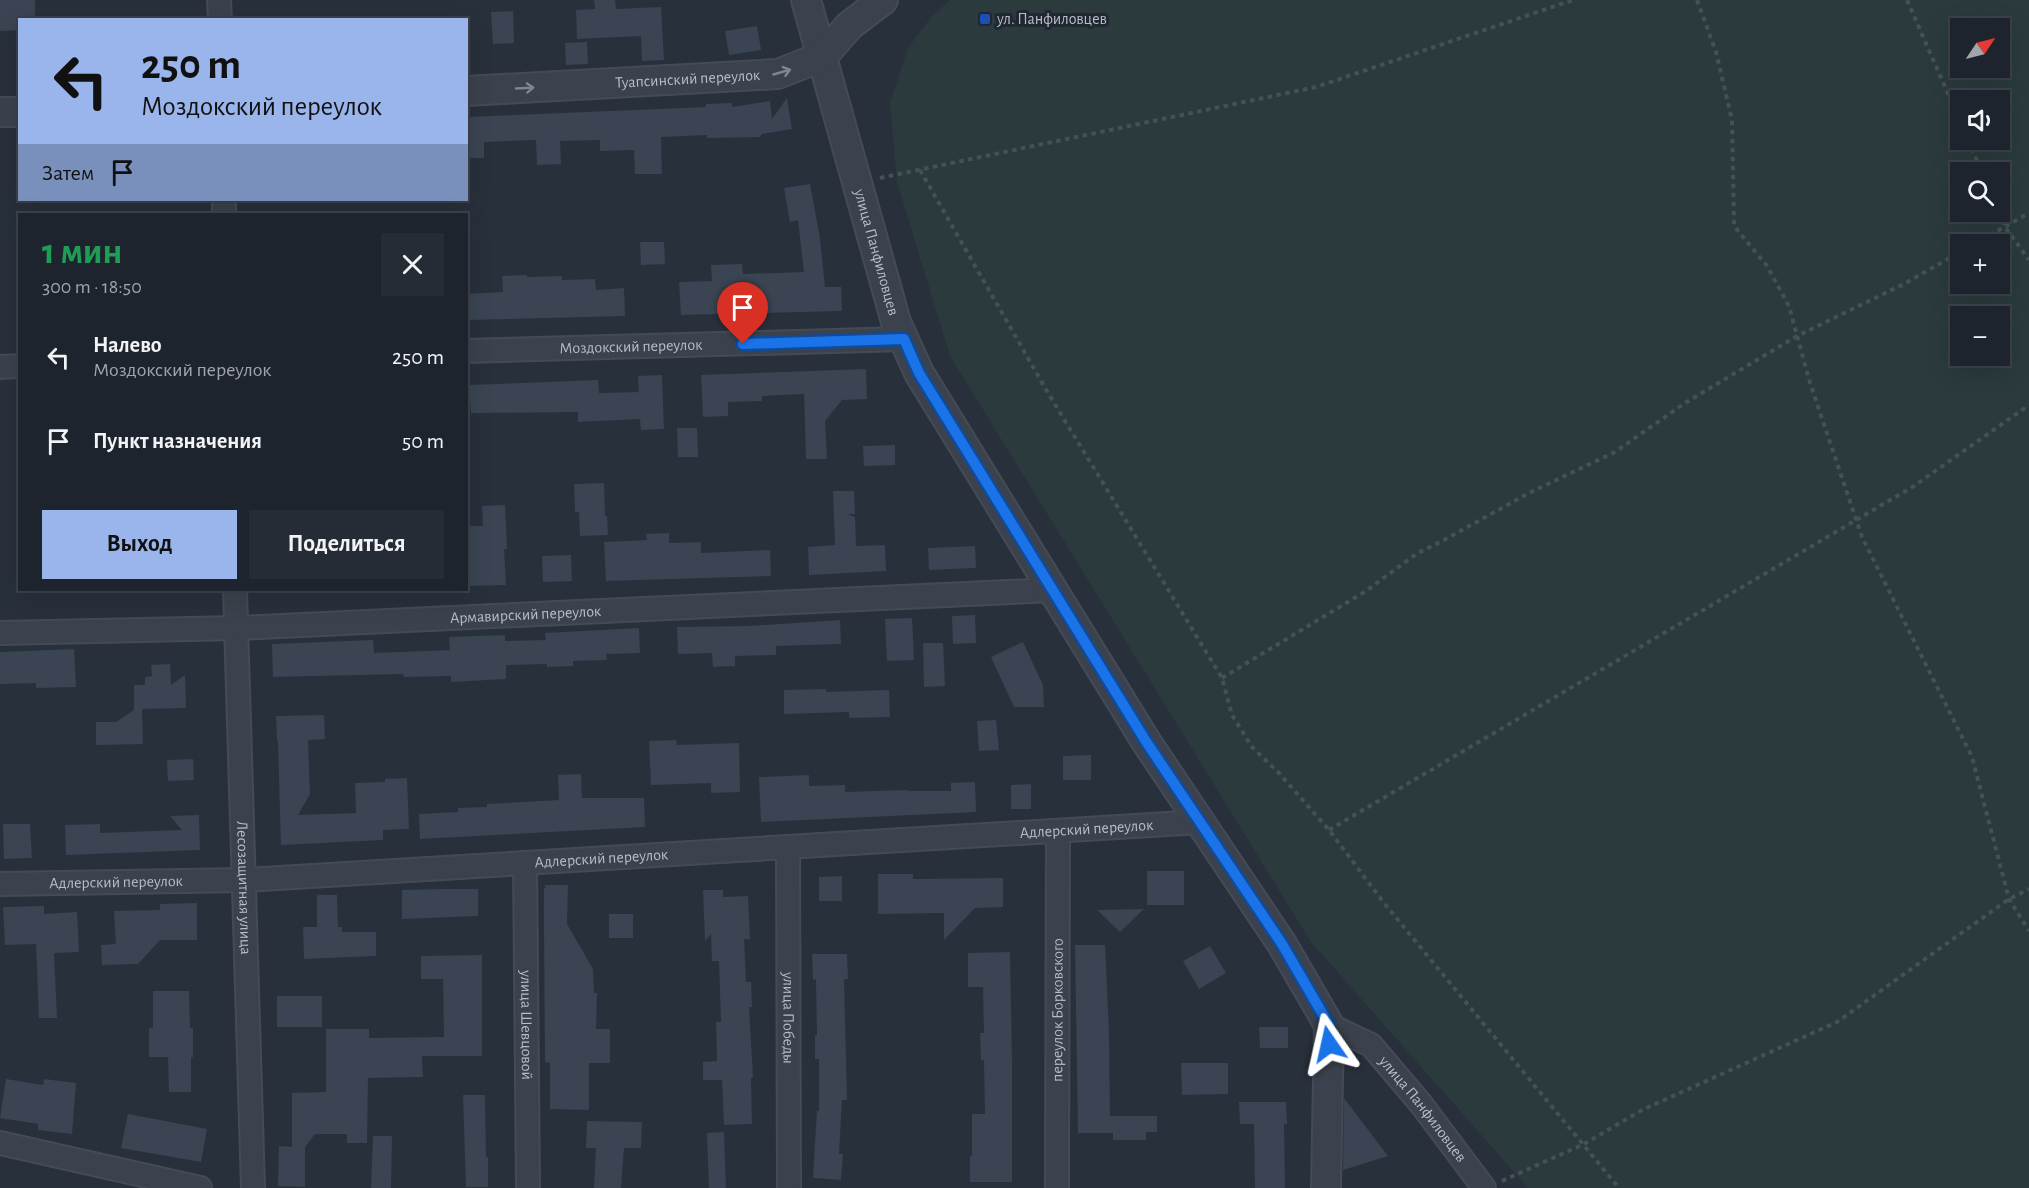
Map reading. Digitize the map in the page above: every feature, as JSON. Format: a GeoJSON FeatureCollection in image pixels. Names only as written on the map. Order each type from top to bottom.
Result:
{"type":"FeatureCollection","features":[{"type":"Feature","properties":{"kind":"street"},"geometry":{"type":"LineString","coordinates":[[219,0],[220,18]]}},
{"type":"Feature","properties":{"kind":"street","name":"улица Панфиловцев"},"geometry":{"type":"LineString","coordinates":[[806,0],[896,322],[919,373],[1147,743],[1282,944],[1329,1025],[1371,1046],[1491,1186]]}},
{"type":"Feature","properties":{"kind":"street","name":"Туапсинский переулок"},"geometry":{"type":"LineString","coordinates":[[468,91],[778,74],[823,57],[849,26],[883,0]]}},
{"type":"Feature","properties":{"kind":"street"},"geometry":{"type":"LineString","coordinates":[[0,112],[18,112]]}},
{"type":"Feature","properties":{"kind":"street","name":"Моздокский переулок"},"geometry":{"type":"LineString","coordinates":[[468,351],[904,339]]}},
{"type":"Feature","properties":{"kind":"street"},"geometry":{"type":"LineString","coordinates":[[0,367],[18,366]]}},
{"type":"Feature","properties":{"kind":"street","name":"Армавирский переулок"},"geometry":{"type":"LineString","coordinates":[[0,633],[237,628],[1053,590]]}},
{"type":"Feature","properties":{"kind":"street","name":"Лесозащитная улица"},"geometry":{"type":"LineString","coordinates":[[235,591],[253,1188]]}},
{"type":"Feature","properties":{"kind":"street","name":"Адлерский переулок"},"geometry":{"type":"LineString","coordinates":[[0,884],[245,880],[1200,822]]}},
{"type":"Feature","properties":{"kind":"street","name":"переулок Борковского"},"geometry":{"type":"LineString","coordinates":[[1057,1188],[1058,831]]}},
{"type":"Feature","properties":{"kind":"street","name":"улица Победы"},"geometry":{"type":"LineString","coordinates":[[788,847],[789,1188]]}},
{"type":"Feature","properties":{"kind":"street","name":"улица Шевцовой"},"geometry":{"type":"LineString","coordinates":[[525,863],[528,1188]]}},
{"type":"Feature","properties":{"kind":"street"},"geometry":{"type":"LineString","coordinates":[[1326,1188],[1329,1025]]}},
{"type":"Feature","properties":{"kind":"street"},"geometry":{"type":"LineString","coordinates":[[0,1143],[200,1188]]}},
{"type":"Feature","properties":{"kind":"path"},"geometry":{"type":"LineString","coordinates":[[858,183],[1316,87],[1573,0]]}},
{"type":"Feature","properties":{"kind":"path"},"geometry":{"type":"LineString","coordinates":[[1697,0],[1716,52],[1732,120],[1734,226],[1767,266],[1790,306],[1810,383],[1862,537],[1972,757],[2009,899],[2029,932]]}},
{"type":"Feature","properties":{"kind":"path"},"geometry":{"type":"LineString","coordinates":[[1907,0],[1950,99]]}},
{"type":"Feature","properties":{"kind":"path"},"geometry":{"type":"LineString","coordinates":[[920,170],[1048,393],[1222,678],[1232,715],[1252,747],[1278,772],[1329,830],[1384,903],[1619,1188]]}},
{"type":"Feature","properties":{"kind":"path"},"geometry":{"type":"LineString","coordinates":[[1992,234],[2029,213]]}},
{"type":"Feature","properties":{"kind":"path"},"geometry":{"type":"LineString","coordinates":[[2003,222],[2029,260]]}},
{"type":"Feature","properties":{"kind":"path"},"geometry":{"type":"LineString","coordinates":[[1222,678],[1366,591],[1416,554],[1528,493],[1615,452],[1685,403],[1797,336],[1904,284],[1950,258]]}},
{"type":"Feature","properties":{"kind":"path"},"geometry":{"type":"LineString","coordinates":[[1329,830],[1914,486],[2029,405]]}},
{"type":"Feature","properties":{"kind":"path"},"geometry":{"type":"LineString","coordinates":[[1491,1186],[1584,1144],[1642,1110],[1837,1023],[2009,899],[2029,889]]}},
{"type":"Feature","properties":{"kind":"shaded area"},"geometry":{"type":"Polygon","coordinates":[[[950,0],[2029,0],[2029,1188],[1528,1188],[1311,942],[950,356],[897,182],[890,103],[908,48],[932,16],[950,0]]]}},
{"type":"Feature","properties":{"kind":"building"},"geometry":{"type":"Polygon","coordinates":[[[0,0],[35,0],[35,18],[18,18],[18,30],[0,31],[0,0]]]}},
{"type":"Feature","properties":{"kind":"building"},"geometry":{"type":"Polygon","coordinates":[[[594,0],[615,0],[616,9],[661,7],[664,60],[642,61],[641,36],[577,39],[576,10],[595,9],[594,0]]]}},
{"type":"Feature","properties":{"kind":"building"},"geometry":{"type":"Polygon","coordinates":[[[513,11],[514,43],[493,44],[491,12],[513,11]]]}},
{"type":"Feature","properties":{"kind":"building"},"geometry":{"type":"Polygon","coordinates":[[[757,26],[761,50],[729,55],[725,31],[757,26]]]}},
{"type":"Feature","properties":{"kind":"building"},"geometry":{"type":"Polygon","coordinates":[[[587,42],[588,64],[566,65],[565,43],[587,42]]]}},
{"type":"Feature","properties":{"kind":"building"},"geometry":{"type":"Polygon","coordinates":[[[787,98],[792,129],[762,134],[760,137],[707,138],[707,135],[661,137],[662,174],[635,174],[634,150],[600,151],[600,140],[560,141],[561,164],[537,165],[536,140],[484,142],[484,158],[468,158],[468,117],[706,107],[706,104],[732,103],[732,107],[770,101],[772,119],[787,98]]]}},
{"type":"Feature","properties":{"kind":"building"},"geometry":{"type":"Polygon","coordinates":[[[810,184],[820,238],[825,287],[841,287],[842,311],[681,315],[679,282],[712,281],[711,265],[742,264],[743,274],[804,272],[798,220],[790,222],[784,188],[810,184]]]}},
{"type":"Feature","properties":{"kind":"building"},"geometry":{"type":"Polygon","coordinates":[[[640,242],[664,242],[665,264],[641,265],[640,242]]]}},
{"type":"Feature","properties":{"kind":"building"},"geometry":{"type":"Polygon","coordinates":[[[502,276],[562,276],[562,280],[595,279],[596,290],[624,288],[625,316],[468,320],[468,294],[503,292],[502,276]]]}},
{"type":"Feature","properties":{"kind":"building"},"geometry":{"type":"Polygon","coordinates":[[[866,369],[867,399],[842,400],[825,421],[827,459],[806,459],[804,394],[762,396],[762,401],[728,402],[728,416],[703,417],[701,375],[866,369]]]}},
{"type":"Feature","properties":{"kind":"building"},"geometry":{"type":"Polygon","coordinates":[[[662,375],[664,429],[641,430],[640,419],[578,422],[578,412],[471,413],[469,385],[598,380],[599,393],[639,392],[638,376],[662,375]]]}},
{"type":"Feature","properties":{"kind":"building"},"geometry":{"type":"Polygon","coordinates":[[[677,428],[697,428],[698,457],[678,457],[677,428]]]}},
{"type":"Feature","properties":{"kind":"building"},"geometry":{"type":"Polygon","coordinates":[[[895,445],[895,465],[864,466],[863,446],[895,445]]]}},
{"type":"Feature","properties":{"kind":"building"},"geometry":{"type":"Polygon","coordinates":[[[604,483],[608,535],[580,536],[579,512],[575,512],[574,484],[604,483]]]}},
{"type":"Feature","properties":{"kind":"building"},"geometry":{"type":"Polygon","coordinates":[[[833,491],[854,491],[855,514],[848,514],[855,517],[856,546],[885,545],[886,571],[809,575],[808,547],[835,545],[833,491]]]}},
{"type":"Feature","properties":{"kind":"building"},"geometry":{"type":"Polygon","coordinates":[[[505,505],[506,585],[468,586],[468,526],[483,526],[482,506],[505,505]]]}},
{"type":"Feature","properties":{"kind":"building"},"geometry":{"type":"Polygon","coordinates":[[[669,533],[669,543],[701,542],[701,553],[770,550],[771,576],[606,581],[604,542],[647,540],[646,534],[669,533]]]}},
{"type":"Feature","properties":{"kind":"building"},"geometry":{"type":"Polygon","coordinates":[[[975,546],[976,568],[929,570],[928,548],[975,546]]]}},
{"type":"Feature","properties":{"kind":"building"},"geometry":{"type":"Polygon","coordinates":[[[571,555],[572,581],[543,582],[542,556],[571,555]]]}},
{"type":"Feature","properties":{"kind":"building"},"geometry":{"type":"Polygon","coordinates":[[[975,615],[976,643],[953,644],[952,616],[975,615]]]}},
{"type":"Feature","properties":{"kind":"building"},"geometry":{"type":"Polygon","coordinates":[[[912,618],[914,660],[887,661],[885,619],[912,618]]]}},
{"type":"Feature","properties":{"kind":"building"},"geometry":{"type":"Polygon","coordinates":[[[840,620],[841,644],[776,646],[776,655],[735,656],[735,666],[713,667],[712,653],[678,654],[677,627],[750,626],[840,620]]]}},
{"type":"Feature","properties":{"kind":"building"},"geometry":{"type":"Polygon","coordinates":[[[639,628],[640,653],[606,654],[607,660],[573,661],[573,666],[506,665],[506,679],[451,682],[451,676],[404,677],[403,674],[273,677],[272,644],[373,640],[374,653],[450,650],[449,637],[505,635],[505,641],[546,640],[545,633],[639,628]]]}},
{"type":"Feature","properties":{"kind":"building"},"geometry":{"type":"Polygon","coordinates":[[[1023,642],[1043,685],[1044,707],[1014,707],[991,657],[1023,642]]]}},
{"type":"Feature","properties":{"kind":"building"},"geometry":{"type":"Polygon","coordinates":[[[923,643],[943,643],[945,686],[924,687],[923,643]]]}},
{"type":"Feature","properties":{"kind":"building"},"geometry":{"type":"Polygon","coordinates":[[[74,649],[76,687],[36,688],[36,683],[0,684],[0,652],[74,649]]]}},
{"type":"Feature","properties":{"kind":"building"},"geometry":{"type":"Polygon","coordinates":[[[170,664],[171,685],[185,675],[186,708],[142,709],[143,744],[96,745],[96,722],[116,722],[134,710],[134,685],[145,685],[145,677],[152,676],[151,665],[170,664]]]}},
{"type":"Feature","properties":{"kind":"building"},"geometry":{"type":"Polygon","coordinates":[[[826,689],[826,692],[889,690],[890,717],[849,718],[849,712],[784,714],[784,690],[826,689]]]}},
{"type":"Feature","properties":{"kind":"building"},"geometry":{"type":"Polygon","coordinates":[[[324,715],[325,739],[308,740],[310,794],[298,815],[356,813],[355,783],[385,782],[385,779],[407,778],[409,829],[383,830],[383,840],[281,845],[276,716],[324,715]]]}},
{"type":"Feature","properties":{"kind":"building"},"geometry":{"type":"Polygon","coordinates":[[[996,720],[999,750],[979,751],[977,721],[996,720]]]}},
{"type":"Feature","properties":{"kind":"building"},"geometry":{"type":"Polygon","coordinates":[[[676,740],[677,745],[739,743],[740,792],[711,793],[711,783],[651,785],[649,741],[676,740]]]}},
{"type":"Feature","properties":{"kind":"building"},"geometry":{"type":"Polygon","coordinates":[[[1091,755],[1091,780],[1063,780],[1063,756],[1091,755]]]}},
{"type":"Feature","properties":{"kind":"building"},"geometry":{"type":"Polygon","coordinates":[[[193,759],[194,780],[168,781],[167,760],[193,759]]]}},
{"type":"Feature","properties":{"kind":"building"},"geometry":{"type":"Polygon","coordinates":[[[581,774],[582,798],[644,798],[645,827],[420,839],[419,814],[458,812],[458,808],[487,807],[487,804],[559,800],[558,775],[581,774]]]}},
{"type":"Feature","properties":{"kind":"building"},"geometry":{"type":"Polygon","coordinates":[[[809,775],[809,786],[845,785],[845,792],[951,791],[951,783],[975,782],[976,812],[761,822],[759,777],[809,775]]]}},
{"type":"Feature","properties":{"kind":"building"},"geometry":{"type":"Polygon","coordinates":[[[1031,784],[1031,809],[1011,809],[1011,785],[1031,784]]]}},
{"type":"Feature","properties":{"kind":"building"},"geometry":{"type":"Polygon","coordinates":[[[199,815],[200,850],[66,855],[65,825],[100,824],[100,833],[182,830],[170,816],[199,815]]]}},
{"type":"Feature","properties":{"kind":"building"},"geometry":{"type":"Polygon","coordinates":[[[3,824],[30,824],[32,858],[4,859],[3,824]]]}},
{"type":"Feature","properties":{"kind":"building"},"geometry":{"type":"Polygon","coordinates":[[[1147,871],[1184,871],[1184,905],[1147,905],[1147,871]]]}},
{"type":"Feature","properties":{"kind":"building"},"geometry":{"type":"Polygon","coordinates":[[[878,874],[913,874],[913,879],[1003,878],[1003,907],[975,908],[944,940],[944,913],[878,914],[878,874]]]}},
{"type":"Feature","properties":{"kind":"building"},"geometry":{"type":"Polygon","coordinates":[[[842,876],[842,901],[819,901],[819,877],[842,876]]]}},
{"type":"Feature","properties":{"kind":"building"},"geometry":{"type":"Polygon","coordinates":[[[544,885],[568,885],[567,924],[593,969],[594,993],[597,993],[596,1029],[610,1029],[610,1063],[589,1063],[589,1110],[550,1109],[550,1063],[545,1062],[544,888],[546,888],[544,885]]]}},
{"type":"Feature","properties":{"kind":"building"},"geometry":{"type":"Polygon","coordinates":[[[478,889],[478,916],[402,919],[402,890],[478,889]]]}},
{"type":"Feature","properties":{"kind":"building"},"geometry":{"type":"Polygon","coordinates":[[[703,890],[723,890],[723,897],[748,896],[750,939],[744,939],[746,982],[751,982],[752,1007],[749,1007],[753,1078],[751,1078],[752,1124],[724,1125],[722,1080],[703,1080],[703,1062],[717,1061],[716,1022],[721,1022],[719,961],[712,961],[711,934],[705,941],[703,890]]]}},
{"type":"Feature","properties":{"kind":"building"},"geometry":{"type":"Polygon","coordinates":[[[317,895],[337,895],[338,927],[342,927],[342,932],[376,932],[376,956],[304,959],[303,927],[317,927],[317,895]]]}},
{"type":"Feature","properties":{"kind":"building"},"geometry":{"type":"Polygon","coordinates":[[[197,903],[197,940],[160,940],[138,964],[102,965],[101,945],[116,944],[114,911],[160,910],[160,904],[197,903]]]}},
{"type":"Feature","properties":{"kind":"building"},"geometry":{"type":"Polygon","coordinates":[[[44,906],[44,914],[77,912],[79,952],[54,953],[57,1018],[39,1018],[36,944],[5,945],[3,907],[44,906]]]}},
{"type":"Feature","properties":{"kind":"building"},"geometry":{"type":"Polygon","coordinates":[[[1144,909],[1120,932],[1097,910],[1144,909]]]}},
{"type":"Feature","properties":{"kind":"building"},"geometry":{"type":"Polygon","coordinates":[[[609,914],[633,914],[633,938],[609,938],[609,914]]]}},
{"type":"Feature","properties":{"kind":"building"},"geometry":{"type":"Polygon","coordinates":[[[1075,945],[1105,945],[1110,1116],[1157,1116],[1157,1132],[1146,1132],[1146,1140],[1113,1140],[1113,1133],[1078,1133],[1075,945]]]}},
{"type":"Feature","properties":{"kind":"building"},"geometry":{"type":"Polygon","coordinates":[[[1210,946],[1226,973],[1199,989],[1183,961],[1210,946]]]}},
{"type":"Feature","properties":{"kind":"building"},"geometry":{"type":"Polygon","coordinates":[[[1010,952],[1012,1182],[970,1182],[972,1114],[985,1114],[984,1060],[981,1060],[980,1033],[984,1033],[983,987],[968,987],[968,953],[1010,952]]]}},
{"type":"Feature","properties":{"kind":"building"},"geometry":{"type":"Polygon","coordinates":[[[812,954],[847,954],[848,979],[844,979],[847,1100],[842,1100],[839,1154],[843,1154],[841,1180],[813,1178],[817,1111],[819,1111],[819,1059],[815,1059],[816,979],[813,980],[812,954]]]}},
{"type":"Feature","properties":{"kind":"building"},"geometry":{"type":"Polygon","coordinates":[[[482,955],[482,1056],[422,1056],[423,1077],[368,1078],[367,1143],[347,1143],[347,1134],[315,1134],[305,1147],[305,1187],[278,1186],[279,1146],[292,1147],[292,1093],[326,1092],[326,1029],[369,1029],[369,1038],[444,1037],[443,979],[421,979],[421,956],[482,955]]]}},
{"type":"Feature","properties":{"kind":"building"},"geometry":{"type":"Polygon","coordinates":[[[153,991],[189,991],[190,1028],[193,1028],[191,1092],[169,1092],[168,1057],[149,1057],[149,1028],[153,1028],[153,991]]]}},
{"type":"Feature","properties":{"kind":"building"},"geometry":{"type":"Polygon","coordinates":[[[277,996],[322,996],[322,1027],[277,1027],[277,996]]]}},
{"type":"Feature","properties":{"kind":"building"},"geometry":{"type":"Polygon","coordinates":[[[1259,1027],[1288,1027],[1288,1048],[1260,1048],[1259,1027]]]}},
{"type":"Feature","properties":{"kind":"building"},"geometry":{"type":"Polygon","coordinates":[[[1181,1063],[1228,1063],[1228,1094],[1182,1095],[1181,1063]]]}},
{"type":"Feature","properties":{"kind":"building"},"geometry":{"type":"Polygon","coordinates":[[[6,1079],[43,1085],[44,1079],[76,1083],[72,1134],[38,1130],[38,1124],[0,1118],[6,1079]]]}},
{"type":"Feature","properties":{"kind":"building"},"geometry":{"type":"Polygon","coordinates":[[[463,1095],[485,1095],[488,1187],[466,1187],[463,1095]]]}},
{"type":"Feature","properties":{"kind":"building"},"geometry":{"type":"Polygon","coordinates":[[[1344,1098],[1388,1156],[1343,1170],[1344,1098]]]}},
{"type":"Feature","properties":{"kind":"building"},"geometry":{"type":"Polygon","coordinates":[[[1239,1102],[1286,1102],[1285,1188],[1255,1188],[1254,1124],[1240,1124],[1239,1102]]]}},
{"type":"Feature","properties":{"kind":"building"},"geometry":{"type":"Polygon","coordinates":[[[128,1114],[207,1129],[201,1162],[121,1148],[128,1114]]]}},
{"type":"Feature","properties":{"kind":"building"},"geometry":{"type":"Polygon","coordinates":[[[587,1121],[642,1122],[641,1148],[624,1148],[621,1188],[594,1188],[596,1148],[586,1148],[587,1121]]]}},
{"type":"Feature","properties":{"kind":"building"},"geometry":{"type":"Polygon","coordinates":[[[724,1132],[726,1188],[709,1188],[707,1133],[724,1132]]]}},
{"type":"Feature","properties":{"kind":"building"},"geometry":{"type":"Polygon","coordinates":[[[373,1136],[392,1136],[391,1188],[371,1188],[373,1136]]]}},
{"type":"Feature","properties":{"kind":"place","name":"ул. Панфиловцев"},"geometry":{"type":"Point","coordinates":[985,19]}},
{"type":"Feature","properties":{"kind":"route"},"geometry":{"type":"LineString","coordinates":[[743,344],[904,339],[919,373],[1147,743],[1282,944],[1329,1025],[1329,1044]]}}]}
